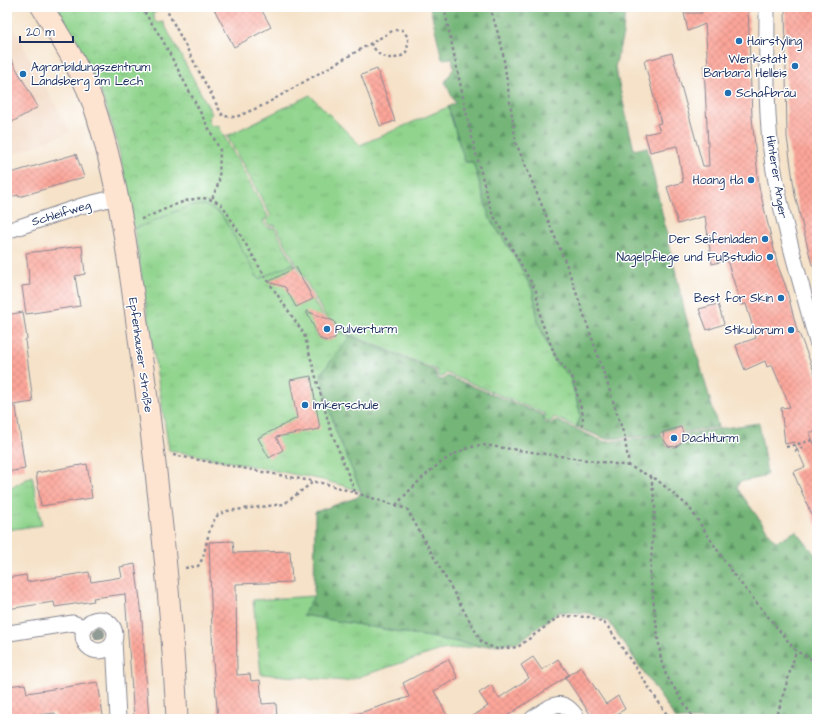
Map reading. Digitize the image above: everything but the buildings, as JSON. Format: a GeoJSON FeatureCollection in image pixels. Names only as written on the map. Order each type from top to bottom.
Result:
{"type":"FeatureCollection","features":[{"type":"Feature","properties":{"kind":"main road","name":"Epfenhauser Straße"},"geometry":{"type":"LineString","coordinates":[[42,7],[82,77],[97,114],[117,197],[155,452],[166,570],[177,719]]}},
{"type":"Feature","properties":{"kind":"street","name":"Hinterer Anger"},"geometry":{"type":"LineString","coordinates":[[767,7],[770,130],[773,164],[791,250],[817,342]]}},
{"type":"Feature","properties":{"kind":"street","name":"Schleifweg"},"geometry":{"type":"LineString","coordinates":[[7,231],[81,206],[117,197]]}},
{"type":"Feature","properties":{"kind":"street"},"geometry":{"type":"LineString","coordinates":[[114,640],[112,644],[104,650],[94,650],[85,644],[83,640],[82,635],[84,627],[90,620],[95,618],[107,620],[114,628],[118,719]]}},
{"type":"Feature","properties":{"kind":"street"},"geometry":{"type":"LineString","coordinates":[[9,633],[73,623],[84,627]]}},
{"type":"Feature","properties":{"kind":"street"},"geometry":{"type":"LineString","coordinates":[[532,719],[551,706],[558,704],[566,705],[578,719]]}},
{"type":"Feature","properties":{"kind":"path"},"geometry":{"type":"LineString","coordinates":[[141,7],[162,39],[220,150],[218,182],[212,200]]}},
{"type":"Feature","properties":{"kind":"path"},"geometry":{"type":"LineString","coordinates":[[164,7],[220,111],[223,116],[228,117],[236,117],[264,105],[371,44],[398,29],[406,32],[408,37],[406,51],[402,56],[397,57],[386,57],[379,54],[371,44]]}},
{"type":"Feature","properties":{"kind":"path"},"geometry":{"type":"LineString","coordinates":[[444,7],[470,130],[491,211],[536,291],[541,320],[556,358],[572,376],[583,415],[582,427]]}},
{"type":"Feature","properties":{"kind":"path"},"geometry":{"type":"LineString","coordinates":[[490,7],[502,47],[516,143],[566,266],[604,373],[625,439],[629,466]]}},
{"type":"Feature","properties":{"kind":"path"},"geometry":{"type":"LineString","coordinates":[[122,225],[148,217],[188,200],[203,198],[212,200],[223,206],[266,278],[304,334],[330,428],[355,492]]}},
{"type":"Feature","properties":{"kind":"path"},"geometry":{"type":"LineString","coordinates":[[786,447],[817,439]]}},
{"type":"Feature","properties":{"kind":"path"},"geometry":{"type":"LineString","coordinates":[[795,451],[802,448],[801,444]]}},
{"type":"Feature","properties":{"kind":"path"},"geometry":{"type":"LineString","coordinates":[[396,505],[422,476],[469,447],[483,445],[629,466],[651,476],[690,506],[734,576],[796,651],[817,662]]}},
{"type":"Feature","properties":{"kind":"path"},"geometry":{"type":"LineString","coordinates":[[155,452],[314,482],[355,492],[407,509],[411,513],[482,643],[497,649],[518,647],[560,616],[589,617],[604,623],[670,719]]}},
{"type":"Feature","properties":{"kind":"path"},"geometry":{"type":"LineString","coordinates":[[651,476],[655,506],[650,574],[661,660],[666,675],[694,719]]}},
{"type":"Feature","properties":{"kind":"path"},"geometry":{"type":"LineString","coordinates":[[166,570],[198,566],[201,563],[206,540],[218,515],[227,512],[284,504],[314,482]]}},
{"type":"Feature","properties":{"kind":"path"},"geometry":{"type":"LineString","coordinates":[[774,719],[780,706],[796,651]]}},
{"type":"Feature","properties":{"kind":"path"},"geometry":{"type":"LineString","coordinates":[[815,719],[817,706]]}},
{"type":"Feature","properties":{"kind":"shaded area","name":"Agrarbildungszentrum Landsberg am Lech"},"geometry":{"type":"Polygon","coordinates":[[[7,16],[70,132],[7,157],[7,16]]]}},
{"type":"Feature","properties":{"kind":"green space"},"geometry":{"type":"Polygon","coordinates":[[[55,7],[155,7],[157,11],[153,15],[155,21],[157,23],[163,22],[212,114],[208,118],[210,124],[212,126],[218,125],[268,216],[264,221],[264,224],[269,228],[274,227],[293,263],[259,279],[221,214],[205,205],[189,206],[134,229],[120,154],[112,124],[90,70],[55,7]]]}},
{"type":"Feature","properties":{"kind":"green space"},"geometry":{"type":"Polygon","coordinates":[[[430,7],[625,7],[623,34],[615,67],[634,150],[647,147],[685,313],[718,427],[683,432],[680,427],[661,432],[661,435],[606,439],[576,427],[581,416],[570,377],[554,361],[538,322],[533,291],[513,254],[490,219],[473,162],[465,162],[448,107],[455,103],[445,82],[454,68],[452,58],[442,59],[430,7]]]}},
{"type":"Feature","properties":{"kind":"green space"},"geometry":{"type":"Polygon","coordinates":[[[310,95],[360,145],[448,107],[465,162],[473,162],[490,219],[513,254],[533,291],[538,322],[554,361],[570,377],[581,416],[576,427],[554,417],[551,422],[547,422],[544,418],[545,414],[446,373],[443,377],[438,377],[437,370],[338,330],[334,321],[326,318],[275,225],[270,226],[267,224],[267,219],[271,216],[227,136],[310,95]]]}},
{"type":"Feature","properties":{"kind":"green space"},"geometry":{"type":"Polygon","coordinates":[[[205,205],[221,214],[259,279],[293,263],[324,319],[315,329],[320,339],[331,340],[338,331],[350,336],[321,374],[335,429],[361,491],[323,480],[169,450],[134,229],[189,206],[205,205]]]}},
{"type":"Feature","properties":{"kind":"green space"},"geometry":{"type":"Polygon","coordinates":[[[350,336],[435,371],[437,379],[443,380],[447,376],[543,415],[545,423],[551,424],[555,420],[605,442],[664,436],[668,446],[676,447],[682,442],[683,434],[759,423],[767,473],[764,477],[739,482],[737,488],[774,540],[777,541],[796,531],[817,557],[817,719],[676,719],[609,622],[589,613],[559,612],[517,643],[481,646],[303,615],[314,596],[315,512],[358,497],[361,491],[335,429],[321,374],[350,336]]]}},
{"type":"Feature","properties":{"kind":"green space"},"geometry":{"type":"Polygon","coordinates":[[[32,476],[42,525],[7,530],[7,488],[11,488],[32,476]]]}},
{"type":"Feature","properties":{"kind":"green space"},"geometry":{"type":"Polygon","coordinates":[[[314,596],[303,615],[481,646],[441,650],[346,681],[261,674],[253,600],[314,596]]]}},
{"type":"Feature","properties":{"kind":"place","name":"Hairstyling"},"geometry":{"type":"Point","coordinates":[739,41]}},
{"type":"Feature","properties":{"kind":"place","name":"Werkstatt Barbara Helleis"},"geometry":{"type":"Point","coordinates":[795,66]}},
{"type":"Feature","properties":{"kind":"place","name":"Agrarbildungszentrum Landsberg am Lech"},"geometry":{"type":"Point","coordinates":[23,74]}},
{"type":"Feature","properties":{"kind":"place","name":"Schafbräu"},"geometry":{"type":"Point","coordinates":[728,93]}},
{"type":"Feature","properties":{"kind":"place","name":"Hoang Ha"},"geometry":{"type":"Point","coordinates":[751,180]}},
{"type":"Feature","properties":{"kind":"place","name":"Der Seifenladen"},"geometry":{"type":"Point","coordinates":[765,239]}},
{"type":"Feature","properties":{"kind":"place","name":"Nagelpflege und Fußstudio"},"geometry":{"type":"Point","coordinates":[770,257]}},
{"type":"Feature","properties":{"kind":"place","name":"Best for Skin"},"geometry":{"type":"Point","coordinates":[781,298]}},
{"type":"Feature","properties":{"kind":"place","name":"Pulverturm"},"geometry":{"type":"Point","coordinates":[327,329]}},
{"type":"Feature","properties":{"kind":"place","name":"Stikulorum"},"geometry":{"type":"Point","coordinates":[791,330]}},
{"type":"Feature","properties":{"kind":"place","name":"Imkerschule"},"geometry":{"type":"Point","coordinates":[305,405]}},
{"type":"Feature","properties":{"kind":"place","name":"Dachlturm"},"geometry":{"type":"Point","coordinates":[674,438]}}]}
